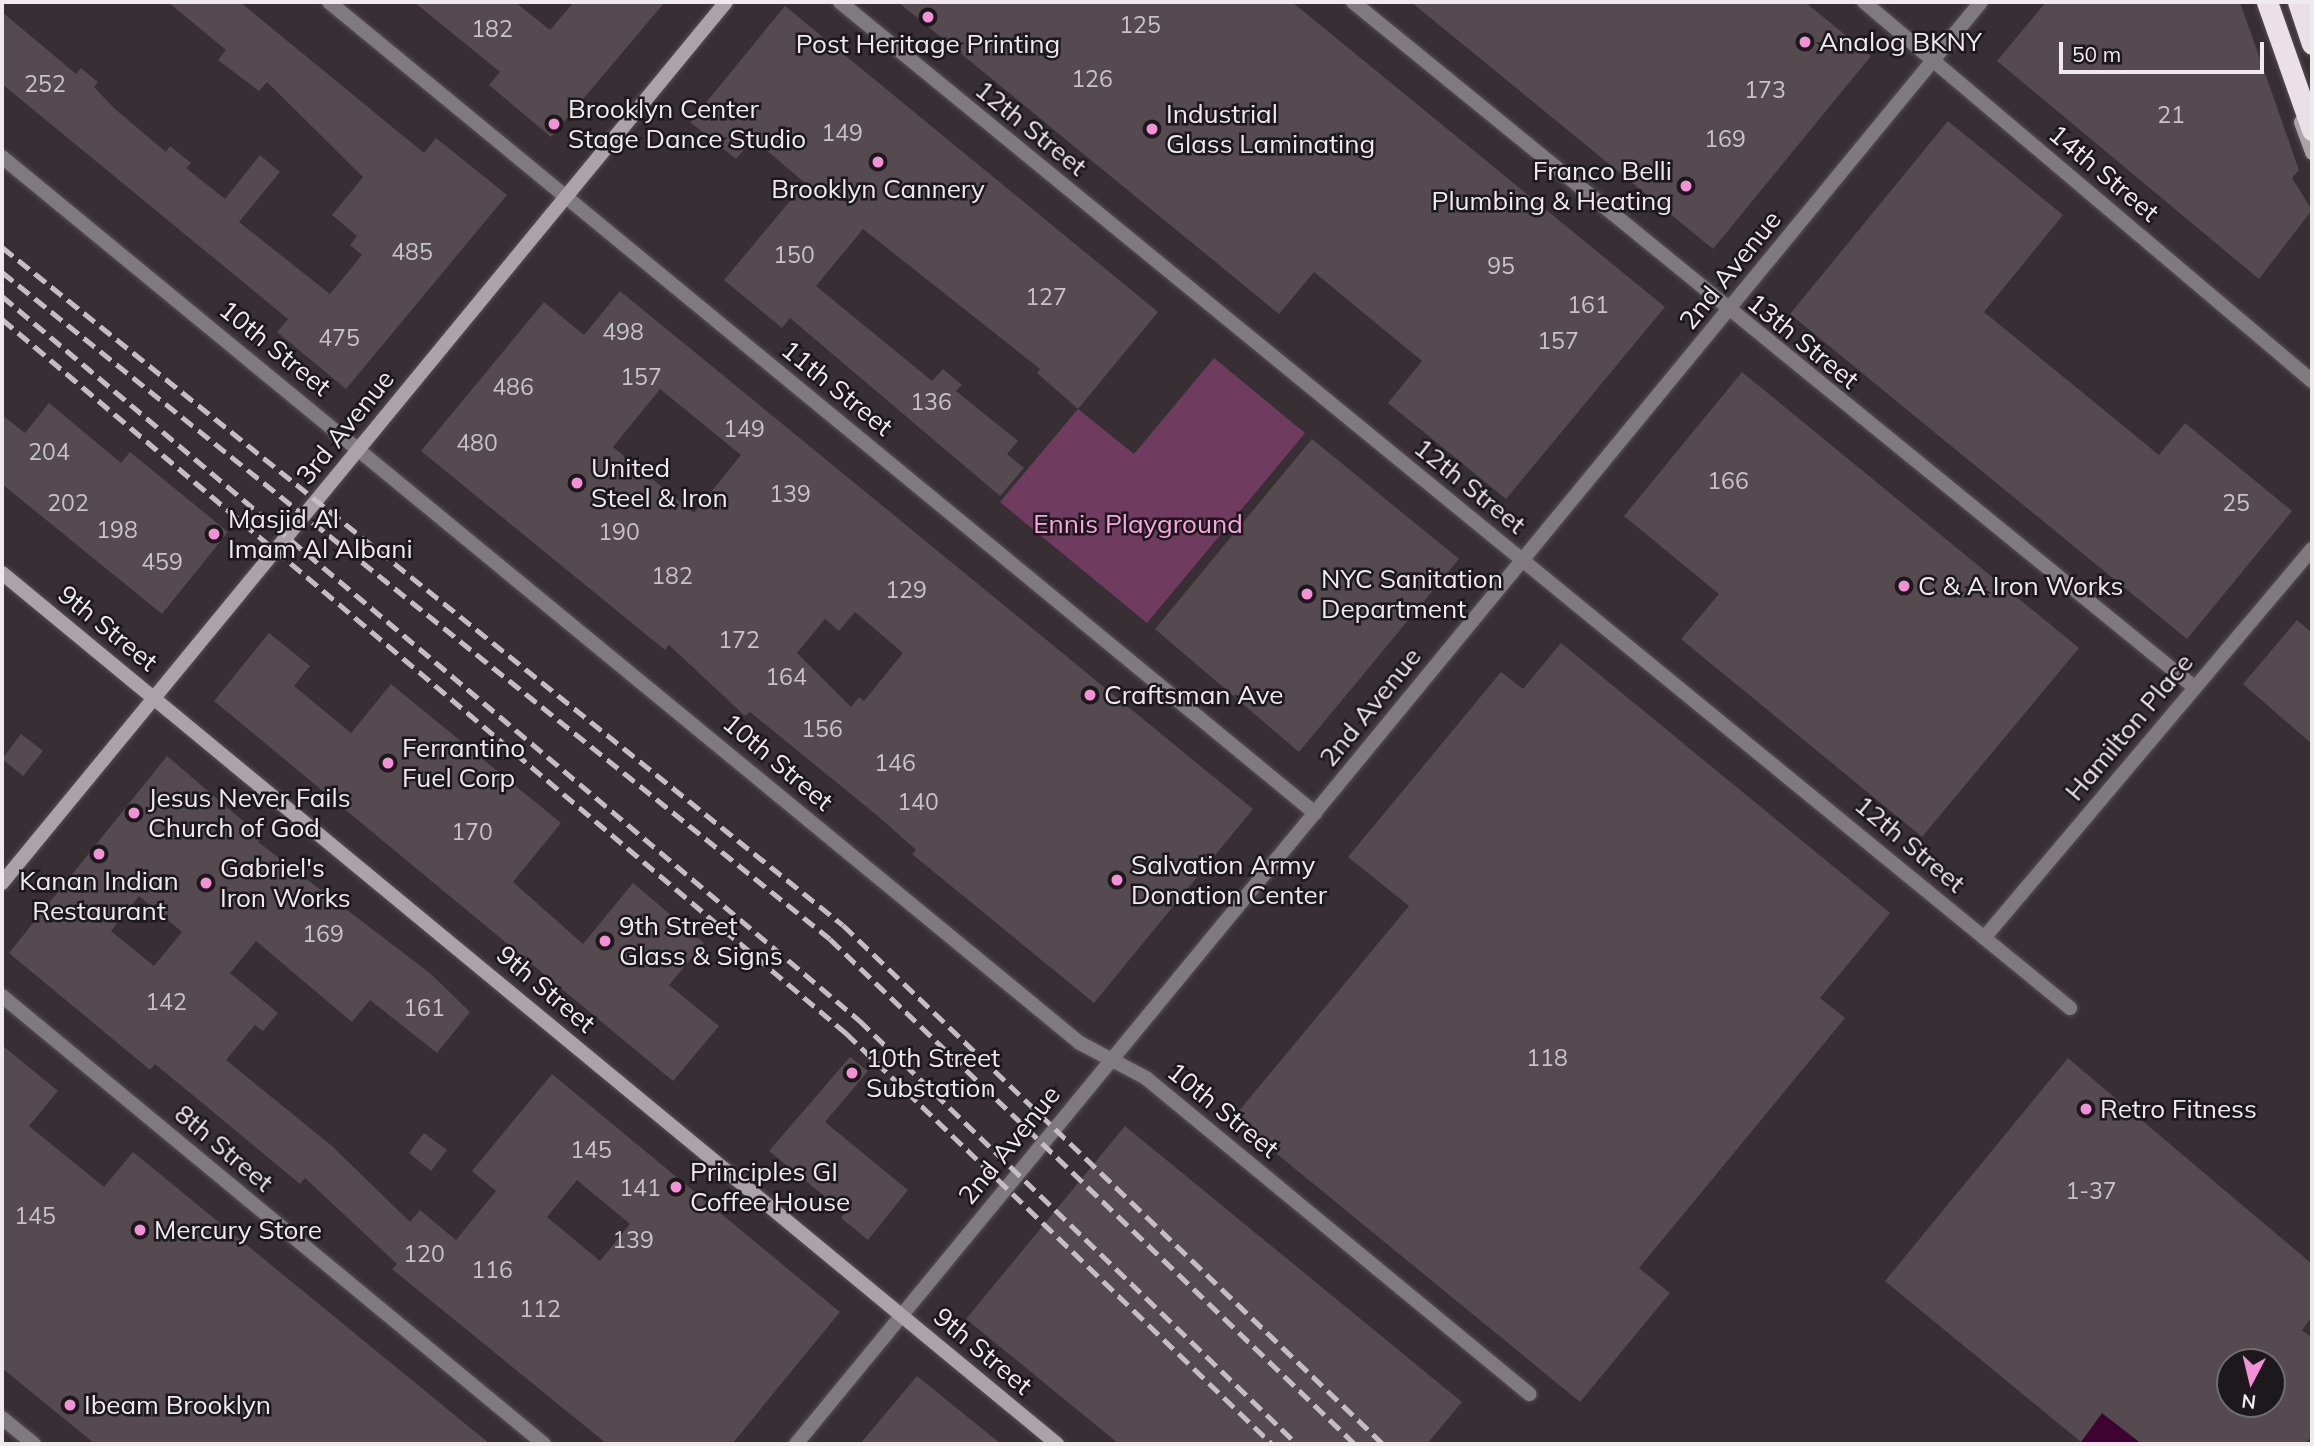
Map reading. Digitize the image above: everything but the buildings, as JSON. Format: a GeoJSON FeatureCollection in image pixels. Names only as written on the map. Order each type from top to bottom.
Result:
{"type":"FeatureCollection","features":[{"type":"Feature","properties":{"kind":"highway"},"geometry":{"type":"LineString","coordinates":[[2267,2],[2312,130]]}},
{"type":"Feature","properties":{"kind":"highway"},"geometry":{"type":"LineString","coordinates":[[2298,2],[2312,44]]}},
{"type":"Feature","properties":{"kind":"main road","name":"3rd Avenue"},"geometry":{"type":"LineString","coordinates":[[2,883],[726,2]]}},
{"type":"Feature","properties":{"kind":"main road"},"geometry":{"type":"LineString","coordinates":[[2259,2],[2312,153]]}},
{"type":"Feature","properties":{"kind":"main road","name":"9th Street"},"geometry":{"type":"LineString","coordinates":[[2,573],[1057,1444]]}},
{"type":"Feature","properties":{"kind":"street","name":"11th Street"},"geometry":{"type":"LineString","coordinates":[[329,2],[1315,813]]}},
{"type":"Feature","properties":{"kind":"street","name":"12th Street"},"geometry":{"type":"LineString","coordinates":[[840,2],[2070,1009]]}},
{"type":"Feature","properties":{"kind":"street","name":"13th Street"},"geometry":{"type":"LineString","coordinates":[[1353,2],[1728,311],[2194,687]]}},
{"type":"Feature","properties":{"kind":"street","name":"14th Street"},"geometry":{"type":"LineString","coordinates":[[1864,2],[2312,381]]}},
{"type":"Feature","properties":{"kind":"street","name":"2nd Avenue"},"geometry":{"type":"LineString","coordinates":[[796,1444],[1981,2]]}},
{"type":"Feature","properties":{"kind":"street","name":"10th Street"},"geometry":{"type":"LineString","coordinates":[[2,157],[1080,1043],[1146,1079],[1529,1394]]}},
{"type":"Feature","properties":{"kind":"street","name":"Hamilton Place"},"geometry":{"type":"LineString","coordinates":[[1984,938],[2312,549]]}},
{"type":"Feature","properties":{"kind":"street","name":"8th Street"},"geometry":{"type":"LineString","coordinates":[[2,996],[544,1444]]}},
{"type":"Feature","properties":{"kind":"street"},"geometry":{"type":"LineString","coordinates":[[2,1418],[34,1444]]}},
{"type":"Feature","properties":{"kind":"green space","name":"Ennis Playground"},"geometry":{"type":"Polygon","coordinates":[[[1214,358],[1305,433],[1147,623],[1000,502],[1078,409],[1134,454],[1214,358]]]}},
{"type":"Feature","properties":{"kind":"shaded area"},"geometry":{"type":"Polygon","coordinates":[[[2102,1413],[2142,1444],[2079,1444],[2102,1413]]]}},
{"type":"Feature","properties":{"kind":"railway"},"geometry":{"type":"LineString","coordinates":[[2,247],[843,925],[1383,1444]]}},
{"type":"Feature","properties":{"kind":"railway"},"geometry":{"type":"LineString","coordinates":[[2,272],[830,939],[1355,1444]]}},
{"type":"Feature","properties":{"kind":"railway"},"geometry":{"type":"LineString","coordinates":[[2,296],[859,1020],[1297,1444]]}},
{"type":"Feature","properties":{"kind":"railway"},"geometry":{"type":"LineString","coordinates":[[2,319],[846,1033],[1272,1444]]}},
{"type":"Feature","properties":{"kind":"place","name":"Post Heritage Printing"},"geometry":{"type":"Point","coordinates":[928,17]}},
{"type":"Feature","properties":{"kind":"place","name":"Analog BKNY"},"geometry":{"type":"Point","coordinates":[1805,42]}},
{"type":"Feature","properties":{"kind":"place","name":"Brooklyn Center Stage Dance Studio"},"geometry":{"type":"Point","coordinates":[554,124]}},
{"type":"Feature","properties":{"kind":"place","name":"Industrial Glass Laminating"},"geometry":{"type":"Point","coordinates":[1152,129]}},
{"type":"Feature","properties":{"kind":"place","name":"Brooklyn Cannery"},"geometry":{"type":"Point","coordinates":[878,162]}},
{"type":"Feature","properties":{"kind":"place","name":"Franco Belli Plumbing & Heating"},"geometry":{"type":"Point","coordinates":[1686,186]}},
{"type":"Feature","properties":{"kind":"place","name":"United Steel & Iron"},"geometry":{"type":"Point","coordinates":[577,483]}},
{"type":"Feature","properties":{"kind":"place","name":"Masjid Al Imam Al Albani"},"geometry":{"type":"Point","coordinates":[214,534]}},
{"type":"Feature","properties":{"kind":"place","name":"C & A Iron Works"},"geometry":{"type":"Point","coordinates":[1904,586]}},
{"type":"Feature","properties":{"kind":"place","name":"NYC Sanitation Department"},"geometry":{"type":"Point","coordinates":[1307,594]}},
{"type":"Feature","properties":{"kind":"place","name":"Craftsman Ave"},"geometry":{"type":"Point","coordinates":[1090,695]}},
{"type":"Feature","properties":{"kind":"place","name":"Ferrantino Fuel Corp"},"geometry":{"type":"Point","coordinates":[388,763]}},
{"type":"Feature","properties":{"kind":"place","name":"Jesus Never Fails Church of God"},"geometry":{"type":"Point","coordinates":[134,813]}},
{"type":"Feature","properties":{"kind":"place","name":"Kanan Indian Restaurant"},"geometry":{"type":"Point","coordinates":[99,854]}},
{"type":"Feature","properties":{"kind":"place","name":"Salvation Army Donation Center"},"geometry":{"type":"Point","coordinates":[1117,880]}},
{"type":"Feature","properties":{"kind":"place","name":"Gabriel's Iron Works"},"geometry":{"type":"Point","coordinates":[206,883]}},
{"type":"Feature","properties":{"kind":"place","name":"9th Street Glass & Signs"},"geometry":{"type":"Point","coordinates":[605,941]}},
{"type":"Feature","properties":{"kind":"place","name":"10th Street Substation"},"geometry":{"type":"Point","coordinates":[852,1073]}},
{"type":"Feature","properties":{"kind":"place","name":"Retro Fitness"},"geometry":{"type":"Point","coordinates":[2086,1109]}},
{"type":"Feature","properties":{"kind":"place","name":"Principles GI Coffee House"},"geometry":{"type":"Point","coordinates":[676,1187]}},
{"type":"Feature","properties":{"kind":"place","name":"Mercury Store"},"geometry":{"type":"Point","coordinates":[140,1230]}},
{"type":"Feature","properties":{"kind":"place","name":"Ibeam Brooklyn"},"geometry":{"type":"Point","coordinates":[70,1405]}}]}
